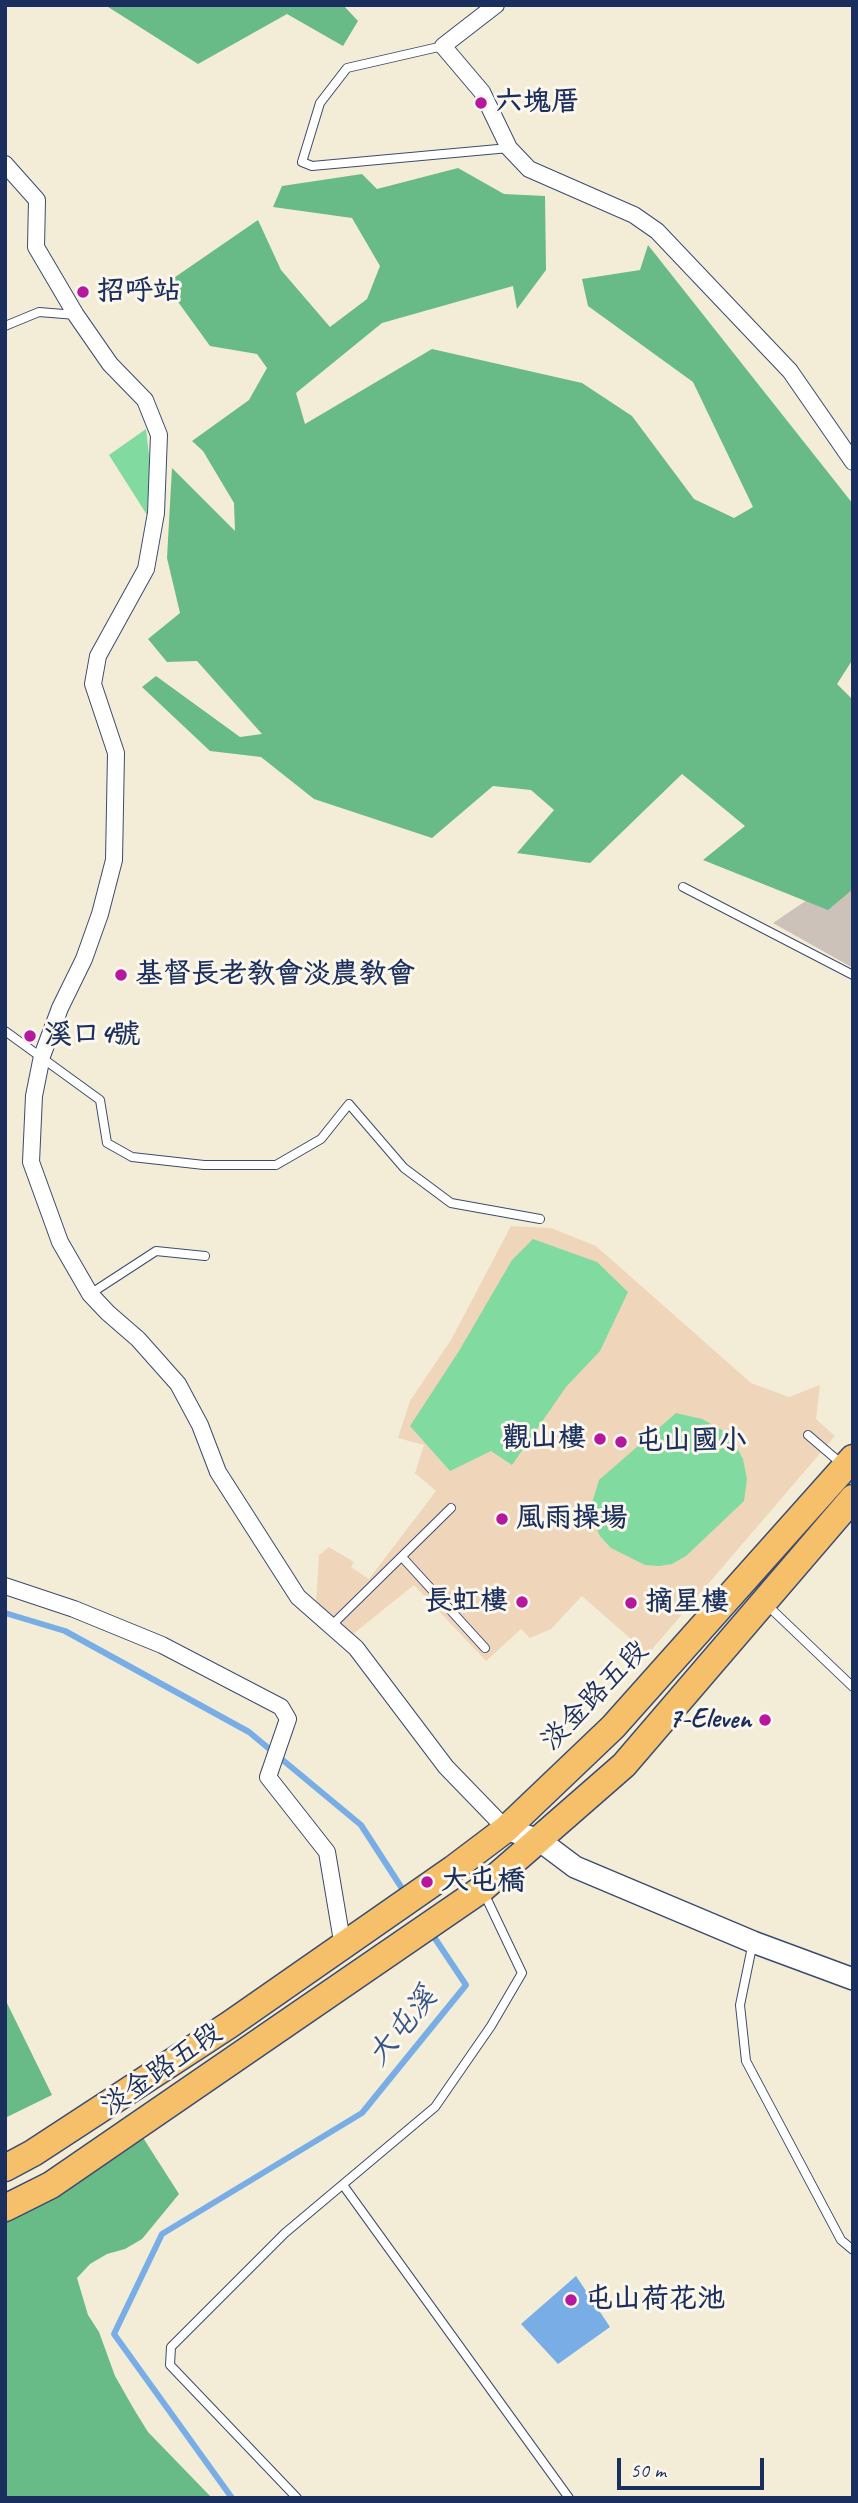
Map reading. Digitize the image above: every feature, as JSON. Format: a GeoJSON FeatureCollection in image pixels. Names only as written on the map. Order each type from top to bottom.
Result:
{"type":"FeatureCollection","features":[{"type":"Feature","properties":{"kind":"main road","name":"淡金路五段"},"geometry":{"type":"LineString","coordinates":[[5,2168],[33,2153],[206,2040],[343,1947],[506,1829],[613,1727],[849,1463]]}},
{"type":"Feature","properties":{"kind":"main road"},"geometry":{"type":"LineString","coordinates":[[479,1891],[624,1765],[853,1498]]}},
{"type":"Feature","properties":{"kind":"main road"},"geometry":{"type":"LineString","coordinates":[[708,1621],[731,1640]]}},
{"type":"Feature","properties":{"kind":"main road","name":"淡金路五段"},"geometry":{"type":"LineString","coordinates":[[5,2208],[51,2185],[479,1891]]}},
{"type":"Feature","properties":{"kind":"street"},"geometry":{"type":"LineString","coordinates":[[496,5],[443,46],[482,92],[509,148],[529,169],[634,215],[657,231],[790,372],[853,462]]}},
{"type":"Feature","properties":{"kind":"street"},"geometry":{"type":"LineString","coordinates":[[5,164],[37,200],[36,247],[76,315],[110,364],[145,400],[159,435],[156,513],[146,569],[98,656],[93,684],[116,753],[114,860],[100,914],[84,959],[60,1008],[42,1056],[34,1096],[31,1162],[60,1242],[90,1294],[138,1339],[178,1384],[200,1425],[218,1472],[298,1597],[356,1648],[446,1767],[506,1829],[539,1840],[575,1867],[752,1942],[853,1979]]}},
{"type":"Feature","properties":{"kind":"street"},"geometry":{"type":"LineString","coordinates":[[5,1586],[74,1609],[162,1645],[281,1707],[289,1719],[268,1777],[327,1852],[343,1947]]}},
{"type":"Feature","properties":{"kind":"lane"},"geometry":{"type":"LineString","coordinates":[[443,46],[347,68],[320,103],[302,162],[312,166],[509,148]]}},
{"type":"Feature","properties":{"kind":"lane"},"geometry":{"type":"LineString","coordinates":[[5,326],[39,312],[76,315]]}},
{"type":"Feature","properties":{"kind":"lane"},"geometry":{"type":"LineString","coordinates":[[683,887],[853,975]]}},
{"type":"Feature","properties":{"kind":"lane"},"geometry":{"type":"LineString","coordinates":[[5,1031],[100,1100],[107,1143],[132,1157],[204,1165],[276,1165],[321,1139],[349,1104],[404,1168],[451,1203],[540,1219]]}},
{"type":"Feature","properties":{"kind":"lane"},"geometry":{"type":"LineString","coordinates":[[90,1294],[156,1251],[205,1256]]}},
{"type":"Feature","properties":{"kind":"lane"},"geometry":{"type":"LineString","coordinates":[[808,1435],[849,1463]]}},
{"type":"Feature","properties":{"kind":"lane"},"geometry":{"type":"LineString","coordinates":[[331,1626],[451,1508]]}},
{"type":"Feature","properties":{"kind":"lane"},"geometry":{"type":"LineString","coordinates":[[402,1558],[485,1648]]}},
{"type":"Feature","properties":{"kind":"lane"},"geometry":{"type":"LineString","coordinates":[[764,1602],[853,1688]]}},
{"type":"Feature","properties":{"kind":"lane"},"geometry":{"type":"LineString","coordinates":[[297,2498],[170,2365],[171,2347],[285,2233],[435,2107],[491,2026],[522,1973],[479,1891]]}},
{"type":"Feature","properties":{"kind":"lane"},"geometry":{"type":"LineString","coordinates":[[752,1942],[740,2005],[746,2061],[841,2240],[853,2250]]}},
{"type":"Feature","properties":{"kind":"lane"},"geometry":{"type":"LineString","coordinates":[[343,2185],[569,2498]]}},
{"type":"Feature","properties":{"kind":"shaded area"},"geometry":{"type":"Polygon","coordinates":[[[853,869],[853,968],[773,923],[853,869]]]}},
{"type":"Feature","properties":{"kind":"shaded area","name":"屯山國小"},"geometry":{"type":"Polygon","coordinates":[[[511,1226],[551,1228],[596,1246],[751,1383],[789,1397],[820,1385],[816,1419],[835,1436],[648,1654],[582,1596],[551,1629],[530,1638],[521,1629],[486,1661],[414,1585],[353,1634],[316,1603],[319,1555],[329,1547],[354,1562],[351,1567],[369,1579],[436,1491],[415,1473],[424,1445],[398,1438],[410,1401],[451,1340],[511,1226]]]}},
{"type":"Feature","properties":{"kind":"green space"},"geometry":{"type":"Polygon","coordinates":[[[105,5],[343,5],[358,21],[343,46],[287,14],[198,64],[105,5]]]}},
{"type":"Feature","properties":{"kind":"green space"},"geometry":{"type":"Polygon","coordinates":[[[458,168],[504,194],[545,196],[546,270],[517,309],[513,286],[382,323],[296,393],[305,424],[432,349],[582,383],[632,416],[694,499],[734,518],[753,507],[693,382],[588,306],[582,279],[640,270],[648,245],[853,504],[853,659],[837,684],[853,700],[853,889],[828,910],[703,860],[745,826],[682,774],[590,863],[517,853],[554,810],[531,790],[493,786],[432,838],[314,799],[261,757],[210,751],[142,687],[156,676],[240,737],[262,734],[197,661],[167,662],[148,639],[180,613],[167,558],[172,468],[235,531],[234,503],[203,451],[192,441],[249,400],[267,368],[257,354],[210,346],[165,284],[258,220],[281,270],[330,327],[367,299],[380,266],[352,218],[273,207],[282,186],[362,174],[377,189],[458,168]]]}},
{"type":"Feature","properties":{"kind":"green space"},"geometry":{"type":"Polygon","coordinates":[[[146,429],[150,464],[147,515],[109,455],[146,429]]]}},
{"type":"Feature","properties":{"kind":"green space"},"geometry":{"type":"Polygon","coordinates":[[[533,1239],[597,1262],[628,1292],[600,1351],[566,1387],[512,1465],[491,1451],[450,1471],[410,1426],[459,1351],[512,1260],[533,1239]]]}},
{"type":"Feature","properties":{"kind":"green space"},"geometry":{"type":"Polygon","coordinates":[[[676,1413],[702,1419],[722,1430],[736,1446],[743,1459],[747,1479],[744,1501],[686,1556],[672,1564],[645,1565],[611,1548],[600,1536],[591,1506],[599,1480],[676,1413]]]}},
{"type":"Feature","properties":{"kind":"green space"},"geometry":{"type":"Polygon","coordinates":[[[5,1999],[52,2095],[5,2118],[5,1999]]]}},
{"type":"Feature","properties":{"kind":"green space"},"geometry":{"type":"Polygon","coordinates":[[[140,2133],[179,2194],[142,2239],[90,2264],[77,2278],[88,2315],[99,2332],[115,2376],[135,2411],[148,2432],[212,2498],[5,2498],[5,2215],[140,2133]]]}},
{"type":"Feature","properties":{"kind":"water","name":"屯山荷花池"},"geometry":{"type":"Polygon","coordinates":[[[576,2276],[610,2327],[558,2364],[521,2324],[576,2276]]]}},
{"type":"Feature","properties":{"kind":"waterway","name":"大屯溪"},"geometry":{"type":"LineString","coordinates":[[5,1613],[65,1631],[249,1732],[361,1825],[405,1893]]}},
{"type":"Feature","properties":{"kind":"waterway","name":"大屯溪"},"geometry":{"type":"LineString","coordinates":[[232,2498],[114,2334],[162,2234],[362,2113],[466,1985],[430,1931]]}},
{"type":"Feature","properties":{"kind":"place","name":"六塊厝"},"geometry":{"type":"Point","coordinates":[481,103]}},
{"type":"Feature","properties":{"kind":"place","name":"招呼站"},"geometry":{"type":"Point","coordinates":[83,292]}},
{"type":"Feature","properties":{"kind":"place","name":"基督長老教會淡農教會"},"geometry":{"type":"Point","coordinates":[121,975]}},
{"type":"Feature","properties":{"kind":"place","name":"溪口4號"},"geometry":{"type":"Point","coordinates":[30,1036]}},
{"type":"Feature","properties":{"kind":"place","name":"觀山樓"},"geometry":{"type":"Point","coordinates":[600,1439]}},
{"type":"Feature","properties":{"kind":"place","name":"屯山國小"},"geometry":{"type":"Point","coordinates":[621,1442]}},
{"type":"Feature","properties":{"kind":"place","name":"風雨操場"},"geometry":{"type":"Point","coordinates":[502,1519]}},
{"type":"Feature","properties":{"kind":"place","name":"長虹樓"},"geometry":{"type":"Point","coordinates":[522,1602]}},
{"type":"Feature","properties":{"kind":"place","name":"摘星樓"},"geometry":{"type":"Point","coordinates":[631,1603]}},
{"type":"Feature","properties":{"kind":"place","name":"7-Eleven"},"geometry":{"type":"Point","coordinates":[765,1720]}},
{"type":"Feature","properties":{"kind":"place","name":"大屯橋"},"geometry":{"type":"Point","coordinates":[427,1882]}},
{"type":"Feature","properties":{"kind":"place","name":"屯山荷花池"},"geometry":{"type":"Point","coordinates":[571,2300]}}]}
